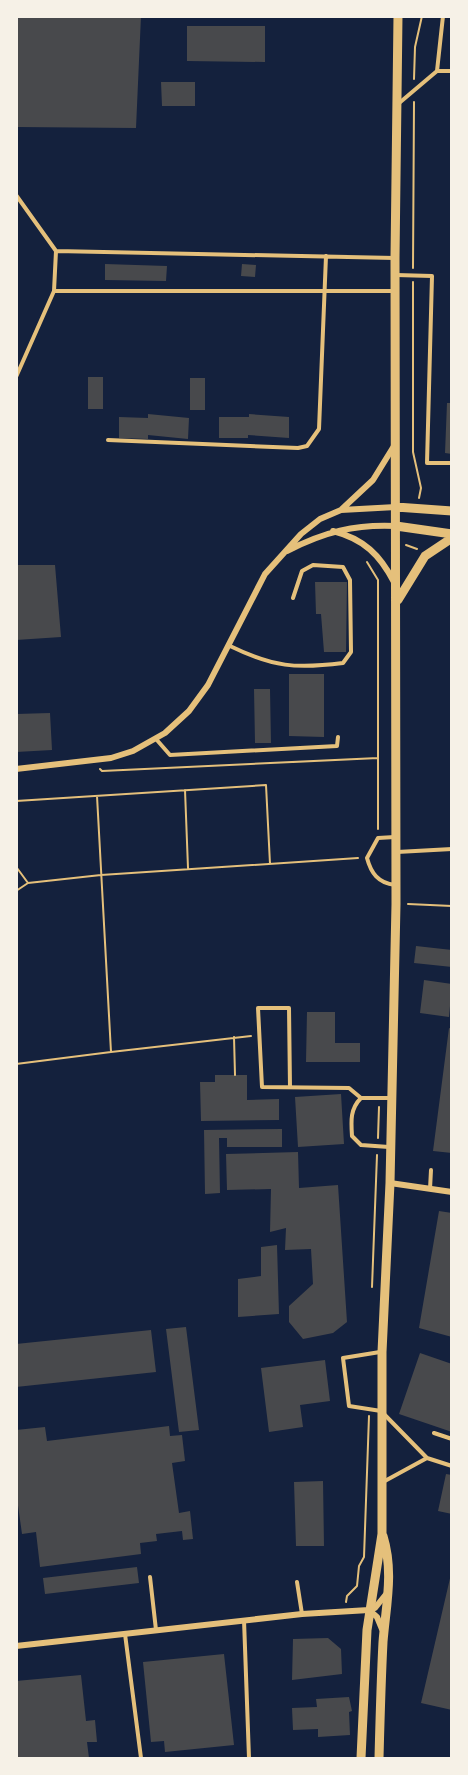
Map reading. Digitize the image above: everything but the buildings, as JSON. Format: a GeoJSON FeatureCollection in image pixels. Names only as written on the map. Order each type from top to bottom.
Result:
{"type":"FeatureCollection","features":[{"type":"Feature","properties":{"kind":"street"},"geometry":{"type":"LineString","coordinates":[[379,1758],[384,1637],[389,1590],[389,1567],[382,1534],[381,1411],[390,1184],[390,1098],[396,904],[395,258],[398,16]]}},
{"type":"Feature","properties":{"kind":"street"},"geometry":{"type":"LineString","coordinates":[[398,30],[404,16]]}},
{"type":"Feature","properties":{"kind":"street"},"geometry":{"type":"LineString","coordinates":[[16,769],[93,761],[123,754],[156,739],[176,725],[208,685],[230,646],[259,584],[281,554],[310,525],[341,510],[373,480],[396,443]]}},
{"type":"Feature","properties":{"kind":"street"},"geometry":{"type":"LineString","coordinates":[[341,510],[396,507],[452,510]]}},
{"type":"Feature","properties":{"kind":"street"},"geometry":{"type":"LineString","coordinates":[[281,554],[333,531],[360,525],[396,526],[452,536]]}},
{"type":"Feature","properties":{"kind":"street"},"geometry":{"type":"LineString","coordinates":[[333,531],[355,538],[373,550],[396,586]]}},
{"type":"Feature","properties":{"kind":"street"},"geometry":{"type":"LineString","coordinates":[[396,604],[410,576],[425,556],[452,536]]}},
{"type":"Feature","properties":{"kind":"street"},"geometry":{"type":"LineString","coordinates":[[390,1184],[452,1192]]}},
{"type":"Feature","properties":{"kind":"street"},"geometry":{"type":"LineString","coordinates":[[361,1758],[369,1610],[382,1534]]}},
{"type":"Feature","properties":{"kind":"street"},"geometry":{"type":"LineString","coordinates":[[16,1646],[302,1614],[369,1610],[378,1605],[389,1590]]}},
{"type":"Feature","properties":{"kind":"street"},"geometry":{"type":"LineString","coordinates":[[369,1610],[377,1617],[384,1637]]}},
{"type":"Feature","properties":{"kind":"lane"},"geometry":{"type":"LineString","coordinates":[[437,71],[443,16]]}},
{"type":"Feature","properties":{"kind":"lane"},"geometry":{"type":"LineString","coordinates":[[398,104],[437,71],[452,71]]}},
{"type":"Feature","properties":{"kind":"lane"},"geometry":{"type":"LineString","coordinates":[[16,195],[56,251],[54,291],[16,376]]}},
{"type":"Feature","properties":{"kind":"lane"},"geometry":{"type":"LineString","coordinates":[[56,251],[395,258]]}},
{"type":"Feature","properties":{"kind":"lane"},"geometry":{"type":"LineString","coordinates":[[108,440],[298,448],[307,446],[319,429],[326,256]]}},
{"type":"Feature","properties":{"kind":"lane"},"geometry":{"type":"LineString","coordinates":[[395,275],[432,276],[427,463],[452,464]]}},
{"type":"Feature","properties":{"kind":"lane"},"geometry":{"type":"LineString","coordinates":[[54,291],[395,291]]}},
{"type":"Feature","properties":{"kind":"lane"},"geometry":{"type":"LineString","coordinates":[[230,646],[271,664],[305,667],[343,663],[351,652],[350,580],[343,567],[313,565],[302,571],[293,598]]}},
{"type":"Feature","properties":{"kind":"lane"},"geometry":{"type":"LineString","coordinates":[[156,739],[170,755],[337,746],[338,737]]}},
{"type":"Feature","properties":{"kind":"lane"},"geometry":{"type":"LineString","coordinates":[[396,837],[378,838],[367,858],[371,873],[387,884],[396,885]]}},
{"type":"Feature","properties":{"kind":"lane"},"geometry":{"type":"LineString","coordinates":[[396,852],[452,849]]}},
{"type":"Feature","properties":{"kind":"lane"},"geometry":{"type":"LineString","coordinates":[[290,1088],[290,1008],[258,1008],[262,1087],[290,1088],[349,1088],[361,1098],[390,1098]]}},
{"type":"Feature","properties":{"kind":"lane"},"geometry":{"type":"LineString","coordinates":[[361,1098],[356,1103],[351,1116],[352,1136],[361,1144],[390,1147]]}},
{"type":"Feature","properties":{"kind":"lane"},"geometry":{"type":"LineString","coordinates":[[430,1170],[430,1189]]}},
{"type":"Feature","properties":{"kind":"lane"},"geometry":{"type":"LineString","coordinates":[[382,1352],[343,1358],[349,1406],[381,1411],[427,1458],[452,1466]]}},
{"type":"Feature","properties":{"kind":"lane"},"geometry":{"type":"LineString","coordinates":[[434,1433],[452,1439]]}},
{"type":"Feature","properties":{"kind":"lane"},"geometry":{"type":"LineString","coordinates":[[381,1484],[427,1458]]}},
{"type":"Feature","properties":{"kind":"lane"},"geometry":{"type":"LineString","coordinates":[[150,1577],[156,1630]]}},
{"type":"Feature","properties":{"kind":"lane"},"geometry":{"type":"LineString","coordinates":[[297,1582],[302,1614]]}},
{"type":"Feature","properties":{"kind":"lane"},"geometry":{"type":"LineString","coordinates":[[244,1620],[249,1758]]}},
{"type":"Feature","properties":{"kind":"lane"},"geometry":{"type":"LineString","coordinates":[[125,1634],[141,1758]]}},
{"type":"Feature","properties":{"kind":"path"},"geometry":{"type":"LineString","coordinates":[[373,550],[367,561],[378,580],[378,838]]}},
{"type":"Feature","properties":{"kind":"path"},"geometry":{"type":"LineString","coordinates":[[93,761],[102,771],[378,758]]}},
{"type":"Feature","properties":{"kind":"path"},"geometry":{"type":"LineString","coordinates":[[16,801],[267,785],[270,864]]}},
{"type":"Feature","properties":{"kind":"path"},"geometry":{"type":"LineString","coordinates":[[185,790],[188,869]]}},
{"type":"Feature","properties":{"kind":"path"},"geometry":{"type":"LineString","coordinates":[[97,796],[111,1052]]}},
{"type":"Feature","properties":{"kind":"path"},"geometry":{"type":"LineString","coordinates":[[16,891],[28,883],[101,875],[367,858]]}},
{"type":"Feature","properties":{"kind":"path"},"geometry":{"type":"LineString","coordinates":[[16,860],[17,868],[28,883]]}},
{"type":"Feature","properties":{"kind":"path"},"geometry":{"type":"LineString","coordinates":[[396,904],[452,906]]}},
{"type":"Feature","properties":{"kind":"path"},"geometry":{"type":"LineString","coordinates":[[16,1064],[234,1037],[260,1036]]}},
{"type":"Feature","properties":{"kind":"path"},"geometry":{"type":"LineString","coordinates":[[234,1037],[235,1075]]}},
{"type":"Feature","properties":{"kind":"path"},"geometry":{"type":"LineString","coordinates":[[347,1611],[347,1596],[357,1586],[359,1566],[364,1557],[368,1427]]}}]}
